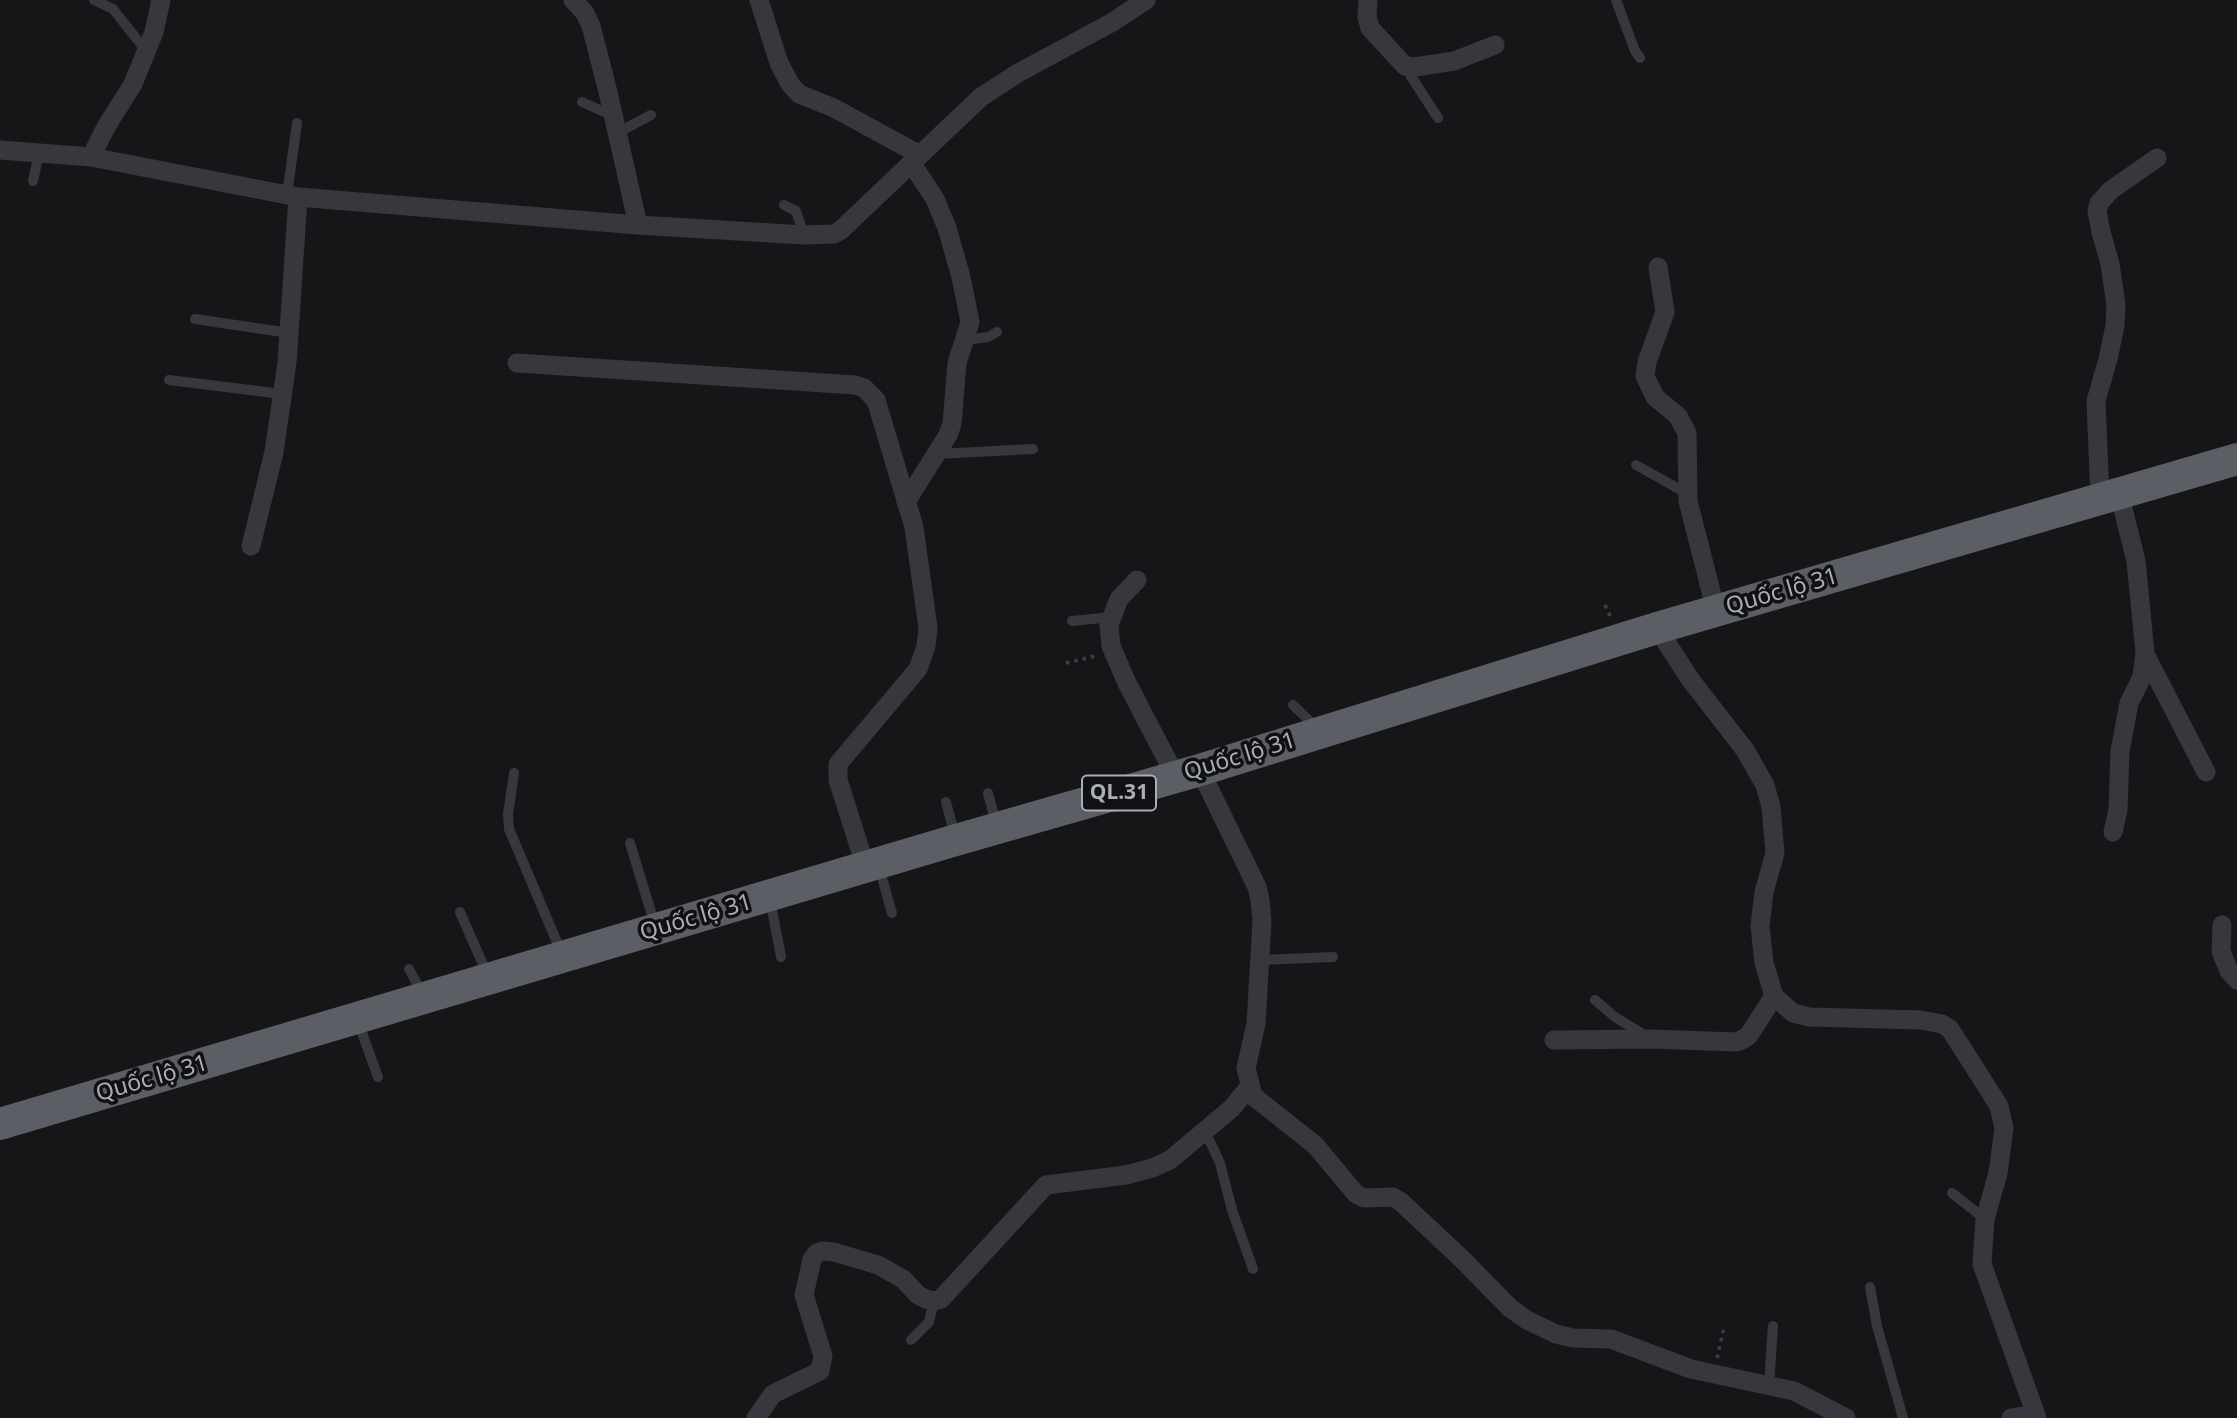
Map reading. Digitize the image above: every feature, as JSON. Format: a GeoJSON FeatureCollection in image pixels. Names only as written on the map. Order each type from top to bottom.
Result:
{"type":"FeatureCollection","features":[{"type":"Feature","properties":{"kind":"highway","name":"Quốc lộ 31"},"geometry":{"type":"LineString","coordinates":[[0,1124],[1188,773],[2106,492],[2237,459]]}},
{"type":"Feature","properties":{"kind":"street"},"geometry":{"type":"LineString","coordinates":[[91,157],[133,84],[146,52],[161,0]]}},
{"type":"Feature","properties":{"kind":"street"},"geometry":{"type":"LineString","coordinates":[[573,0],[585,13],[591,26],[638,225]]}},
{"type":"Feature","properties":{"kind":"street"},"geometry":{"type":"LineString","coordinates":[[759,0],[779,63],[794,89],[799,94],[845,114],[916,160],[947,228],[970,323],[957,363],[952,424],[906,502]]}},
{"type":"Feature","properties":{"kind":"street"},"geometry":{"type":"LineString","coordinates":[[0,149],[91,157],[292,196],[638,225],[804,235],[834,234],[916,160],[962,113],[999,85],[1111,23],[1146,0]]}},
{"type":"Feature","properties":{"kind":"street"},"geometry":{"type":"LineString","coordinates":[[1368,0],[1366,10],[1370,28],[1405,66],[1454,61],[1495,45]]}},
{"type":"Feature","properties":{"kind":"street"},"geometry":{"type":"LineString","coordinates":[[2113,832],[2118,810],[2120,751],[2129,703],[2142,677],[2145,653],[2136,561],[2106,492],[2096,401],[2111,348],[2116,305],[2110,264],[2097,211],[2099,203],[2111,190],[2157,158]]}},
{"type":"Feature","properties":{"kind":"street"},"geometry":{"type":"LineString","coordinates":[[251,546],[274,452],[282,394],[289,333],[292,196]]}},
{"type":"Feature","properties":{"kind":"street"},"geometry":{"type":"LineString","coordinates":[[1658,267],[1665,312],[1647,362],[1645,376],[1655,397],[1678,415],[1686,433],[1688,494],[1716,611]]}},
{"type":"Feature","properties":{"kind":"street"},"geometry":{"type":"LineString","coordinates":[[517,363],[855,385],[864,388],[876,400],[914,527],[928,628],[926,646],[918,669],[838,764],[837,773],[872,867]]}},
{"type":"Feature","properties":{"kind":"street"},"geometry":{"type":"LineString","coordinates":[[1137,580],[1119,599],[1109,624],[1114,652],[1127,683],[1188,773],[1256,887],[1262,921],[1260,960],[1256,1024],[1246,1068],[1253,1096],[1315,1145],[1356,1194],[1364,1198],[1393,1196],[1401,1202],[1510,1308],[1527,1320],[1556,1334],[1573,1338],[1611,1339],[1691,1369],[1769,1385],[1810,1398],[1846,1418]]}},
{"type":"Feature","properties":{"kind":"street"},"geometry":{"type":"LineString","coordinates":[[1657,628],[1690,679],[1745,750],[1765,785],[1775,832],[1774,853],[1764,892],[1760,926],[1764,963],[1774,996],[1793,1013],[1809,1017],[1921,1020],[1942,1024],[1950,1029],[1999,1106],[2004,1128],[1998,1173],[1985,1219],[1982,1265],[2036,1416],[2011,1418]]}},
{"type":"Feature","properties":{"kind":"street"},"geometry":{"type":"LineString","coordinates":[[2145,653],[2206,772]]}},
{"type":"Feature","properties":{"kind":"street"},"geometry":{"type":"LineString","coordinates":[[2222,925],[2221,951],[2229,971],[2237,980]]}},
{"type":"Feature","properties":{"kind":"street"},"geometry":{"type":"LineString","coordinates":[[1554,1040],[1736,1042],[1744,1040],[1774,996]]}},
{"type":"Feature","properties":{"kind":"street"},"geometry":{"type":"LineString","coordinates":[[756,1418],[773,1394],[820,1371],[823,1356],[804,1295],[812,1259],[817,1253],[834,1252],[878,1265],[903,1279],[918,1295],[934,1301],[946,1295],[1046,1185],[1126,1175],[1170,1160],[1232,1108],[1249,1087]]}},
{"type":"Feature","properties":{"kind":"lane"},"geometry":{"type":"LineString","coordinates":[[94,0],[113,9],[146,52]]}},
{"type":"Feature","properties":{"kind":"lane"},"geometry":{"type":"LineString","coordinates":[[1616,0],[1640,58]]}},
{"type":"Feature","properties":{"kind":"lane"},"geometry":{"type":"LineString","coordinates":[[1405,66],[1438,118]]}},
{"type":"Feature","properties":{"kind":"lane"},"geometry":{"type":"LineString","coordinates":[[582,102],[616,125],[651,115]]}},
{"type":"Feature","properties":{"kind":"lane"},"geometry":{"type":"LineString","coordinates":[[292,196],[297,124]]}},
{"type":"Feature","properties":{"kind":"lane"},"geometry":{"type":"LineString","coordinates":[[33,181],[39,153]]}},
{"type":"Feature","properties":{"kind":"lane"},"geometry":{"type":"LineString","coordinates":[[784,205],[796,211],[804,235]]}},
{"type":"Feature","properties":{"kind":"lane"},"geometry":{"type":"LineString","coordinates":[[195,318],[289,333]]}},
{"type":"Feature","properties":{"kind":"lane"},"geometry":{"type":"LineString","coordinates":[[964,340],[988,337],[997,332]]}},
{"type":"Feature","properties":{"kind":"lane"},"geometry":{"type":"LineString","coordinates":[[169,380],[282,394]]}},
{"type":"Feature","properties":{"kind":"lane"},"geometry":{"type":"LineString","coordinates":[[936,454],[1033,449]]}},
{"type":"Feature","properties":{"kind":"lane"},"geometry":{"type":"LineString","coordinates":[[1636,465],[1688,494]]}},
{"type":"Feature","properties":{"kind":"lane"},"geometry":{"type":"LineString","coordinates":[[1072,621],[1112,617]]}},
{"type":"Feature","properties":{"kind":"lane"},"geometry":{"type":"LineString","coordinates":[[1293,705],[1321,732]]}},
{"type":"Feature","properties":{"kind":"lane"},"geometry":{"type":"LineString","coordinates":[[514,774],[508,814],[509,829],[563,957]]}},
{"type":"Feature","properties":{"kind":"lane"},"geometry":{"type":"LineString","coordinates":[[988,793],[998,828]]}},
{"type":"Feature","properties":{"kind":"lane"},"geometry":{"type":"LineString","coordinates":[[946,802],[956,840]]}},
{"type":"Feature","properties":{"kind":"lane"},"geometry":{"type":"LineString","coordinates":[[630,843],[656,929]]}},
{"type":"Feature","properties":{"kind":"lane"},"geometry":{"type":"LineString","coordinates":[[872,867],[892,914]]}},
{"type":"Feature","properties":{"kind":"lane"},"geometry":{"type":"LineString","coordinates":[[770,897],[781,957]]}},
{"type":"Feature","properties":{"kind":"lane"},"geometry":{"type":"LineString","coordinates":[[460,912],[490,979]]}},
{"type":"Feature","properties":{"kind":"lane"},"geometry":{"type":"LineString","coordinates":[[1260,960],[1333,957]]}},
{"type":"Feature","properties":{"kind":"lane"},"geometry":{"type":"LineString","coordinates":[[410,970],[425,998]]}},
{"type":"Feature","properties":{"kind":"lane"},"geometry":{"type":"LineString","coordinates":[[1595,1000],[1615,1017],[1651,1039]]}},
{"type":"Feature","properties":{"kind":"lane"},"geometry":{"type":"LineString","coordinates":[[357,1018],[378,1077]]}},
{"type":"Feature","properties":{"kind":"lane"},"geometry":{"type":"LineString","coordinates":[[1205,1131],[1220,1163],[1232,1210],[1254,1269]]}},
{"type":"Feature","properties":{"kind":"lane"},"geometry":{"type":"LineString","coordinates":[[1952,1193],[1985,1219]]}},
{"type":"Feature","properties":{"kind":"lane"},"geometry":{"type":"LineString","coordinates":[[1870,1287],[1877,1326],[1903,1418]]}},
{"type":"Feature","properties":{"kind":"lane"},"geometry":{"type":"LineString","coordinates":[[911,1340],[929,1322],[934,1301]]}},
{"type":"Feature","properties":{"kind":"lane"},"geometry":{"type":"LineString","coordinates":[[1769,1385],[1773,1326]]}},
{"type":"Feature","properties":{"kind":"path"},"geometry":{"type":"LineString","coordinates":[[1066,663],[1114,652]]}},
{"type":"Feature","properties":{"kind":"path"},"geometry":{"type":"LineString","coordinates":[[1714,1374],[1724,1328]]}}]}
